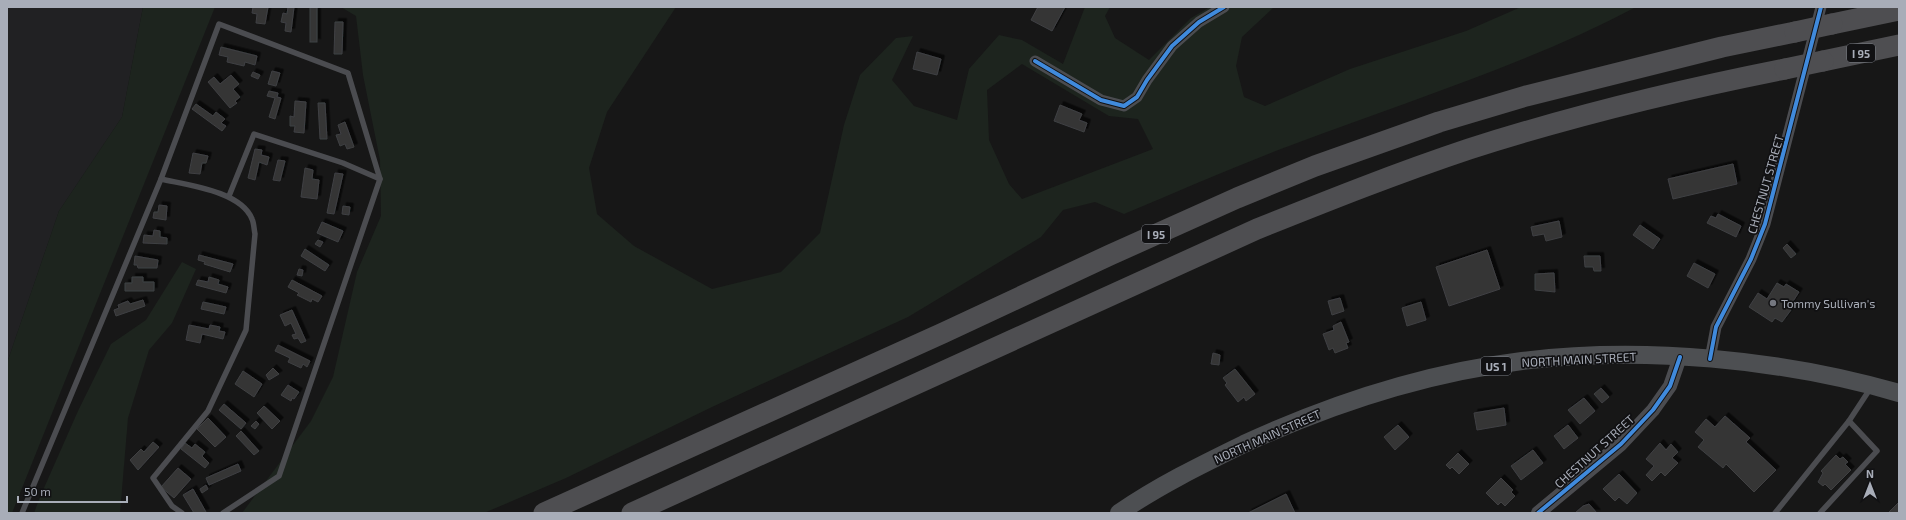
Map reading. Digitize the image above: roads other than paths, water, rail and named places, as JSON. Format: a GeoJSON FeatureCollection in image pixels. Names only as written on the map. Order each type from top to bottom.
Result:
{"type":"FeatureCollection","features":[{"type":"Feature","properties":{"kind":"highway","name":"I 95"},"geometry":{"type":"LineString","coordinates":[[544,513],[943,333],[1117,252],[1237,198],[1315,166],[1439,122],[1526,96],[1722,46],[1899,10]]}},
{"type":"Feature","properties":{"kind":"highway","name":"I 95"},"geometry":{"type":"LineString","coordinates":[[632,513],[1257,229],[1343,194],[1469,149],[1568,120],[1632,103],[1899,45]]}},
{"type":"Feature","properties":{"kind":"main road","name":"NORTH MAIN STREET"},"geometry":{"type":"LineString","coordinates":[[1119,513],[1174,479],[1275,430],[1315,413],[1428,379],[1522,361],[1600,356],[1710,359],[1792,369],[1899,393]]}},
{"type":"Feature","properties":{"kind":"street"},"geometry":{"type":"LineString","coordinates":[[1035,61],[1101,100],[1124,106],[1137,98],[1147,80],[1172,46],[1200,22],[1224,7]]}},
{"type":"Feature","properties":{"kind":"street","name":"CHESTNUT STREET"},"geometry":{"type":"LineString","coordinates":[[1710,359],[1716,327],[1751,259],[1765,224],[1820,7]]}},
{"type":"Feature","properties":{"kind":"street","name":"CHESTNUT STREET"},"geometry":{"type":"LineString","coordinates":[[1538,513],[1621,444],[1653,410],[1670,386],[1680,357]]}},
{"type":"Feature","properties":{"kind":"lane"},"geometry":{"type":"LineString","coordinates":[[22,513],[161,179],[219,24],[348,73],[380,179],[279,476],[223,513]]}},
{"type":"Feature","properties":{"kind":"lane"},"geometry":{"type":"LineString","coordinates":[[229,196],[254,134],[343,163],[380,179]]}},
{"type":"Feature","properties":{"kind":"lane"},"geometry":{"type":"LineString","coordinates":[[161,179],[229,196],[240,203],[252,219],[254,234],[246,330],[208,411],[153,478],[172,506],[182,513]]}},
{"type":"Feature","properties":{"kind":"lane"},"geometry":{"type":"LineString","coordinates":[[1774,513],[1850,421],[1873,386]]}},
{"type":"Feature","properties":{"kind":"lane"},"geometry":{"type":"LineString","coordinates":[[1820,513],[1877,452],[1850,421]]}},
{"type":"Feature","properties":{"kind":"place","name":"Tommy Sullivan's"},"geometry":{"type":"Point","coordinates":[1773,303]}}]}
